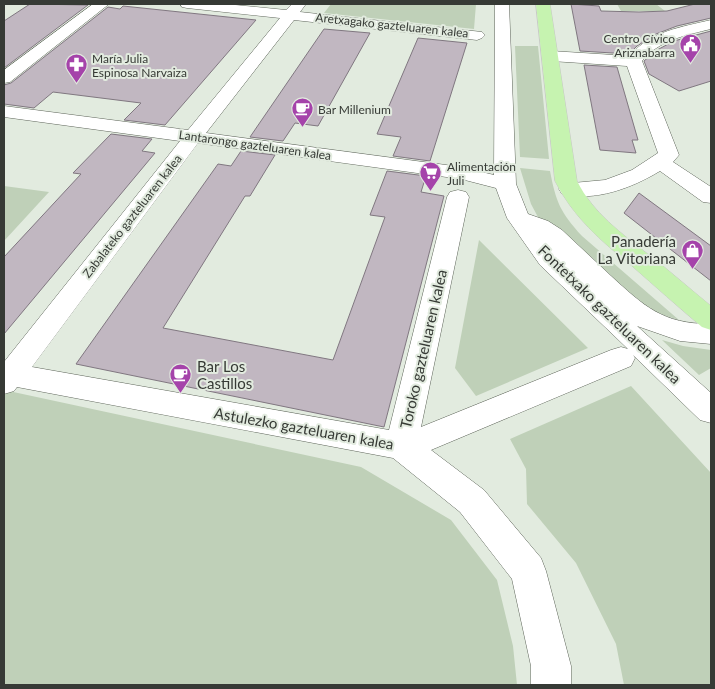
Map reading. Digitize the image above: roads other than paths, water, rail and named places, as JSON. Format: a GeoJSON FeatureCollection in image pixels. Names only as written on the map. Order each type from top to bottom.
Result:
{"type":"FeatureCollection","features":[{"type":"Feature","properties":{"kind":"main road"},"geometry":{"type":"LineString","coordinates":[[543,4],[565,174],[570,189],[577,202],[596,223],[711,320]]}},
{"type":"Feature","properties":{"kind":"street"},"geometry":{"type":"LineString","coordinates":[[4,78],[102,4]]}},
{"type":"Feature","properties":{"kind":"street","name":"Aretxagako gazteluaren kalea"},"geometry":{"type":"LineString","coordinates":[[187,4],[295,9],[477,35]]}},
{"type":"Feature","properties":{"kind":"street","name":"Fontetxako gazteluaren kalea"},"geometry":{"type":"LineString","coordinates":[[502,4],[505,184],[518,218],[549,259],[711,411]]}},
{"type":"Feature","properties":{"kind":"street","name":"Zabalateko gazteluaren kalea"},"geometry":{"type":"LineString","coordinates":[[6,377],[295,9]]}},
{"type":"Feature","properties":{"kind":"street"},"geometry":{"type":"LineString","coordinates":[[634,61],[640,52],[658,39],[711,25]]}},
{"type":"Feature","properties":{"kind":"street"},"geometry":{"type":"LineString","coordinates":[[551,56],[634,61]]}},
{"type":"Feature","properties":{"kind":"street"},"geometry":{"type":"LineString","coordinates":[[570,189],[611,185],[660,162],[669,155],[634,61]]}},
{"type":"Feature","properties":{"kind":"street","name":"Lantarongo gazteluaren kalea"},"geometry":{"type":"LineString","coordinates":[[4,111],[461,173],[505,184]]}},
{"type":"Feature","properties":{"kind":"street"},"geometry":{"type":"LineString","coordinates":[[660,162],[711,197]]}},
{"type":"Feature","properties":{"kind":"street","name":"Toroko gazteluaren kalea"},"geometry":{"type":"LineString","coordinates":[[458,197],[401,446],[472,501],[528,571],[550,666],[551,685]]}},
{"type":"Feature","properties":{"kind":"street"},"geometry":{"type":"LineString","coordinates":[[518,218],[540,226],[554,235],[633,311],[647,320],[679,331],[711,334]]}},
{"type":"Feature","properties":{"kind":"street","name":"Astulezko gazteluaren kalea"},"geometry":{"type":"LineString","coordinates":[[6,377],[401,446],[437,435],[621,358]]}},
{"type":"Feature","properties":{"kind":"place","name":"Centro Cívico Ariznabarra"},"geometry":{"type":"Point","coordinates":[691,64]}},
{"type":"Feature","properties":{"kind":"place","name":"María Julia Espinosa Narvaiza"},"geometry":{"type":"Point","coordinates":[76,84]}},
{"type":"Feature","properties":{"kind":"place","name":"Bar Millenium"},"geometry":{"type":"Point","coordinates":[302,128]}},
{"type":"Feature","properties":{"kind":"place","name":"Alimentación Juli"},"geometry":{"type":"Point","coordinates":[431,192]}},
{"type":"Feature","properties":{"kind":"place","name":"Panadería La Vitoriana"},"geometry":{"type":"Point","coordinates":[692,269]}},
{"type":"Feature","properties":{"kind":"place","name":"Bar Los Castillos"},"geometry":{"type":"Point","coordinates":[181,394]}}]}
